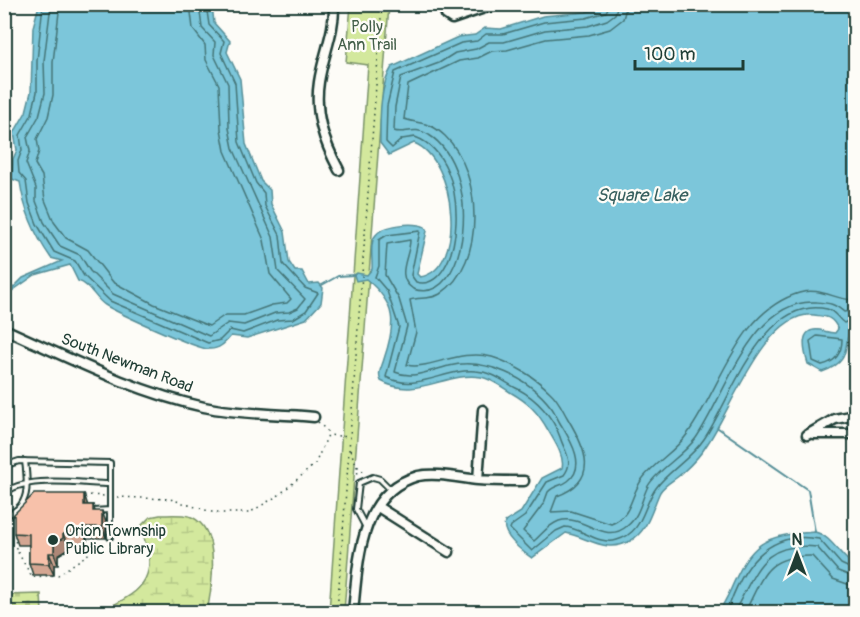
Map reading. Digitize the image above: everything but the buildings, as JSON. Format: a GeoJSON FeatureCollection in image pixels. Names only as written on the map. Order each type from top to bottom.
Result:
{"type":"FeatureCollection","features":[{"type":"Feature","properties":{"kind":"street"},"geometry":{"type":"LineString","coordinates":[[334,4],[334,23],[319,82],[317,108],[321,132],[339,170]]}},
{"type":"Feature","properties":{"kind":"street"},"geometry":{"type":"LineString","coordinates":[[444,4],[446,15],[452,19],[496,4]]}},
{"type":"Feature","properties":{"kind":"street","name":"South Newman Road"},"geometry":{"type":"LineString","coordinates":[[4,329],[135,386],[180,400],[232,412],[314,417]]}},
{"type":"Feature","properties":{"kind":"street"},"geometry":{"type":"LineString","coordinates":[[478,480],[483,410]]}},
{"type":"Feature","properties":{"kind":"street"},"geometry":{"type":"LineString","coordinates":[[855,415],[836,419],[807,435],[826,432],[855,434]]}},
{"type":"Feature","properties":{"kind":"street"},"geometry":{"type":"LineString","coordinates":[[353,612],[359,549],[366,527],[378,507],[392,491],[419,476],[524,481]]}},
{"type":"Feature","properties":{"kind":"street"},"geometry":{"type":"LineString","coordinates":[[378,507],[449,552]]}},
{"type":"Feature","properties":{"kind":"lane"},"geometry":{"type":"LineString","coordinates":[[4,465],[26,461],[110,464],[110,537]]}},
{"type":"Feature","properties":{"kind":"lane"},"geometry":{"type":"LineString","coordinates":[[4,516],[15,512],[23,504],[29,488],[26,461]]}},
{"type":"Feature","properties":{"kind":"lane"},"geometry":{"type":"LineString","coordinates":[[366,527],[356,509],[359,483],[369,477],[380,479],[392,491]]}},
{"type":"Feature","properties":{"kind":"lane"},"geometry":{"type":"LineString","coordinates":[[4,494],[14,486],[28,482],[110,484]]}},
{"type":"Feature","properties":{"kind":"lane"},"geometry":{"type":"LineString","coordinates":[[93,511],[110,510]]}},
{"type":"Feature","properties":{"kind":"path"},"geometry":{"type":"LineString","coordinates":[[337,612],[382,4]]}},
{"type":"Feature","properties":{"kind":"path"},"geometry":{"type":"LineString","coordinates":[[314,417],[330,434],[350,437]]}},
{"type":"Feature","properties":{"kind":"path"},"geometry":{"type":"LineString","coordinates":[[76,495],[178,500],[215,513],[249,513],[279,495],[306,474],[321,456],[330,434]]}},
{"type":"Feature","properties":{"kind":"path"},"geometry":{"type":"LineString","coordinates":[[350,449],[357,465],[359,483]]}},
{"type":"Feature","properties":{"kind":"path"},"geometry":{"type":"LineString","coordinates":[[357,465],[369,477]]}},
{"type":"Feature","properties":{"kind":"path"},"geometry":{"type":"LineString","coordinates":[[15,531],[16,549],[32,577],[58,575],[105,544],[110,537]]}},
{"type":"Feature","properties":{"kind":"green space","name":"Polly Ann Trail"},"geometry":{"type":"Polygon","coordinates":[[[351,5],[389,5],[344,612],[329,612],[368,65],[346,62],[351,5]]]}},
{"type":"Feature","properties":{"kind":"green space"},"geometry":{"type":"Polygon","coordinates":[[[189,516],[199,522],[206,532],[211,545],[212,559],[207,612],[99,612],[116,604],[139,588],[148,572],[149,562],[142,525],[150,517],[189,516]]]}},
{"type":"Feature","properties":{"kind":"green space"},"geometry":{"type":"Polygon","coordinates":[[[41,594],[42,612],[5,612],[5,595],[41,594]]]}},
{"type":"Feature","properties":{"kind":"water"},"geometry":{"type":"Polygon","coordinates":[[[39,5],[212,5],[214,23],[230,41],[227,52],[240,79],[246,144],[261,181],[270,190],[271,204],[285,232],[289,262],[295,271],[302,271],[309,284],[319,283],[323,288],[321,303],[306,319],[247,338],[231,336],[219,347],[208,349],[174,337],[105,305],[86,285],[78,281],[70,265],[35,275],[5,296],[23,278],[62,261],[51,258],[45,249],[27,212],[20,182],[12,179],[13,159],[17,150],[14,133],[26,112],[31,92],[33,27],[39,5]]]}},
{"type":"Feature","properties":{"kind":"water","name":"Square Lake"},"geometry":{"type":"Polygon","coordinates":[[[612,5],[855,5],[855,320],[850,328],[844,356],[840,362],[822,372],[808,364],[805,353],[805,336],[813,330],[835,333],[838,329],[834,322],[826,317],[814,315],[797,318],[780,328],[752,365],[699,456],[662,489],[646,525],[630,541],[621,545],[605,546],[566,533],[532,558],[509,537],[505,522],[521,512],[542,478],[562,468],[563,463],[556,444],[544,423],[522,400],[485,378],[468,376],[406,388],[381,381],[380,373],[391,335],[391,315],[384,297],[376,288],[366,279],[356,281],[354,275],[357,273],[367,275],[372,269],[373,239],[385,229],[406,224],[425,227],[427,231],[417,274],[420,277],[435,270],[445,256],[450,236],[451,214],[447,191],[440,170],[429,153],[414,143],[389,155],[380,143],[382,94],[392,67],[458,37],[475,35],[485,28],[501,29],[543,16],[586,12],[612,5]]]}},
{"type":"Feature","properties":{"kind":"water"},"geometry":{"type":"Polygon","coordinates":[[[815,532],[831,542],[855,566],[855,612],[720,612],[752,552],[770,539],[815,532]]]}},
{"type":"Feature","properties":{"kind":"waterway"},"geometry":{"type":"LineString","coordinates":[[322,285],[338,276],[354,275]]}},
{"type":"Feature","properties":{"kind":"waterway"},"geometry":{"type":"LineString","coordinates":[[718,428],[808,490],[815,532]]}},
{"type":"Feature","properties":{"kind":"place","name":"Orion Township Public Library"},"geometry":{"type":"Point","coordinates":[53,540]}}]}
